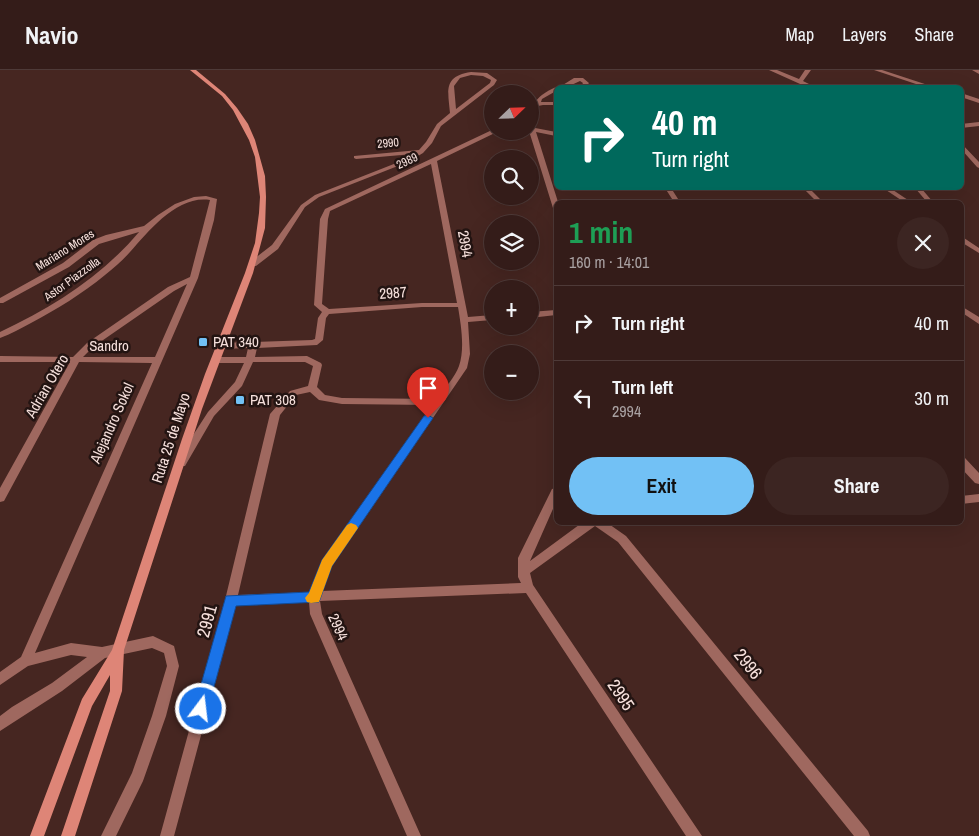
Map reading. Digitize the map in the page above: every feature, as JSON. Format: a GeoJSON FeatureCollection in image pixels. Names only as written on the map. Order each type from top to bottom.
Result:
{"type":"FeatureCollection","features":[{"type":"Feature","properties":{"kind":"main road","name":"Ruta 25 de Mayo"},"geometry":{"type":"LineString","coordinates":[[68,836],[116,691],[118,650],[215,360],[253,264],[262,226],[263,196],[258,157],[246,123],[230,100],[193,70]]}},
{"type":"Feature","properties":{"kind":"main road"},"geometry":{"type":"LineString","coordinates":[[37,836],[86,703],[118,650]]}},
{"type":"Feature","properties":{"kind":"street"},"geometry":{"type":"LineString","coordinates":[[772,70],[808,85]]}},
{"type":"Feature","properties":{"kind":"street"},"geometry":{"type":"LineString","coordinates":[[800,82],[808,70]]}},
{"type":"Feature","properties":{"kind":"street"},"geometry":{"type":"LineString","coordinates":[[876,70],[925,85]]}},
{"type":"Feature","properties":{"kind":"street"},"geometry":{"type":"LineString","coordinates":[[975,70],[979,72]]}},
{"type":"Feature","properties":{"kind":"street"},"geometry":{"type":"LineString","coordinates":[[253,264],[275,248],[303,206],[317,196],[406,161],[423,150],[439,125],[492,84],[494,80],[492,76],[485,71],[463,75],[454,80],[451,85],[453,113]]}},
{"type":"Feature","properties":{"kind":"street"},"geometry":{"type":"LineString","coordinates":[[565,85],[574,80],[581,80],[586,83],[584,85]]}},
{"type":"Feature","properties":{"kind":"street"},"geometry":{"type":"LineString","coordinates":[[539,100],[554,90]]}},
{"type":"Feature","properties":{"kind":"street"},"geometry":{"type":"LineString","coordinates":[[964,96],[979,101]]}},
{"type":"Feature","properties":{"kind":"street"},"geometry":{"type":"LineString","coordinates":[[539,104],[554,102]]}},
{"type":"Feature","properties":{"kind":"street"},"geometry":{"type":"LineString","coordinates":[[964,126],[979,124]]}},
{"type":"Feature","properties":{"kind":"street"},"geometry":{"type":"LineString","coordinates":[[539,131],[554,134]]}},
{"type":"Feature","properties":{"kind":"street","name":"2989"},"geometry":{"type":"LineString","coordinates":[[327,312],[318,306],[324,220],[327,210],[484,137]]}},
{"type":"Feature","properties":{"kind":"street"},"geometry":{"type":"LineString","coordinates":[[534,140],[554,202]]}},
{"type":"Feature","properties":{"kind":"street"},"geometry":{"type":"LineString","coordinates":[[964,146],[979,152]]}},
{"type":"Feature","properties":{"kind":"street"},"geometry":{"type":"LineString","coordinates":[[964,148],[979,166]]}},
{"type":"Feature","properties":{"kind":"street","name":"2990"},"geometry":{"type":"LineString","coordinates":[[356,157],[423,150]]}},
{"type":"Feature","properties":{"kind":"street","name":"2994"},"geometry":{"type":"LineString","coordinates":[[414,836],[316,614],[314,598],[327,564],[463,368],[466,354],[464,320],[434,161]]}},
{"type":"Feature","properties":{"kind":"street"},"geometry":{"type":"LineString","coordinates":[[808,190],[818,200]]}},
{"type":"Feature","properties":{"kind":"street"},"geometry":{"type":"LineString","coordinates":[[889,190],[905,200]]}},
{"type":"Feature","properties":{"kind":"street"},"geometry":{"type":"LineString","coordinates":[[920,190],[928,200]]}},
{"type":"Feature","properties":{"kind":"street","name":"Alejandro Sokol"},"geometry":{"type":"LineString","coordinates":[[25,661],[194,278],[214,199],[208,197],[196,199],[177,206],[146,228]]}},
{"type":"Feature","properties":{"kind":"street","name":"Mariano Mores"},"geometry":{"type":"LineString","coordinates":[[0,301],[66,265],[96,242],[146,228]]}},
{"type":"Feature","properties":{"kind":"street","name":"Astor Piazzolla"},"geometry":{"type":"LineString","coordinates":[[0,335],[64,302],[89,284],[129,250],[146,228]]}},
{"type":"Feature","properties":{"kind":"street"},"geometry":{"type":"LineString","coordinates":[[964,240],[979,251]]}},
{"type":"Feature","properties":{"kind":"street","name":"Adrian Otero"},"geometry":{"type":"LineString","coordinates":[[0,498],[76,359],[90,345],[171,290],[194,278]]}},
{"type":"Feature","properties":{"kind":"street","name":"2987"},"geometry":{"type":"LineString","coordinates":[[327,312],[422,305],[461,306]]}},
{"type":"Feature","properties":{"kind":"street"},"geometry":{"type":"LineString","coordinates":[[964,310],[979,321]]}},
{"type":"Feature","properties":{"kind":"street"},"geometry":{"type":"LineString","coordinates":[[220,346],[314,343],[318,340],[322,318],[327,312]]}},
{"type":"Feature","properties":{"kind":"street"},"geometry":{"type":"LineString","coordinates":[[539,314],[554,313]]}},
{"type":"Feature","properties":{"kind":"street"},"geometry":{"type":"LineString","coordinates":[[464,320],[484,319]]}},
{"type":"Feature","properties":{"kind":"street"},"geometry":{"type":"LineString","coordinates":[[178,468],[211,414],[238,384],[253,346]]}},
{"type":"Feature","properties":{"kind":"street"},"geometry":{"type":"LineString","coordinates":[[215,360],[295,358],[313,361],[318,365],[312,388],[322,398],[439,402]]}},
{"type":"Feature","properties":{"kind":"street","name":"Sandro"},"geometry":{"type":"LineString","coordinates":[[0,359],[157,360]]}},
{"type":"Feature","properties":{"kind":"street","name":"2991"},"geometry":{"type":"LineString","coordinates":[[167,836],[230,600],[275,414],[293,393],[312,388]]}},
{"type":"Feature","properties":{"kind":"street"},"geometry":{"type":"LineString","coordinates":[[964,464],[979,480]]}},
{"type":"Feature","properties":{"kind":"street","name":"2995"},"geometry":{"type":"LineString","coordinates":[[554,497],[524,558],[524,577],[529,588],[695,836]]}},
{"type":"Feature","properties":{"kind":"street"},"geometry":{"type":"LineString","coordinates":[[964,500],[979,498]]}},
{"type":"Feature","properties":{"kind":"street"},"geometry":{"type":"LineString","coordinates":[[524,571],[588,525]]}},
{"type":"Feature","properties":{"kind":"street","name":"2996"},"geometry":{"type":"LineString","coordinates":[[602,525],[622,539],[863,836]]}},
{"type":"Feature","properties":{"kind":"street"},"geometry":{"type":"LineString","coordinates":[[230,600],[529,588]]}},
{"type":"Feature","properties":{"kind":"street"},"geometry":{"type":"LineString","coordinates":[[0,679],[25,661],[71,650],[102,653],[153,642],[170,650],[174,666],[138,776],[108,836]]}},
{"type":"Feature","properties":{"kind":"street"},"geometry":{"type":"LineString","coordinates":[[0,724],[17,711],[57,687],[102,653]]}},
{"type":"Feature","properties":{"kind":"slow traffic"},"geometry":{"type":"LineString","coordinates":[[311,598],[314,598],[327,564],[351,528]]}},
{"type":"Feature","properties":{"kind":"place","name":"PAT 340"},"geometry":{"type":"Point","coordinates":[203,342]}},
{"type":"Feature","properties":{"kind":"place","name":"PAT 308"},"geometry":{"type":"Point","coordinates":[240,400]}},
{"type":"Feature","properties":{"kind":"route"},"geometry":{"type":"LineString","coordinates":[[201,709],[230,600],[314,598],[327,564],[428,418]]}}]}
